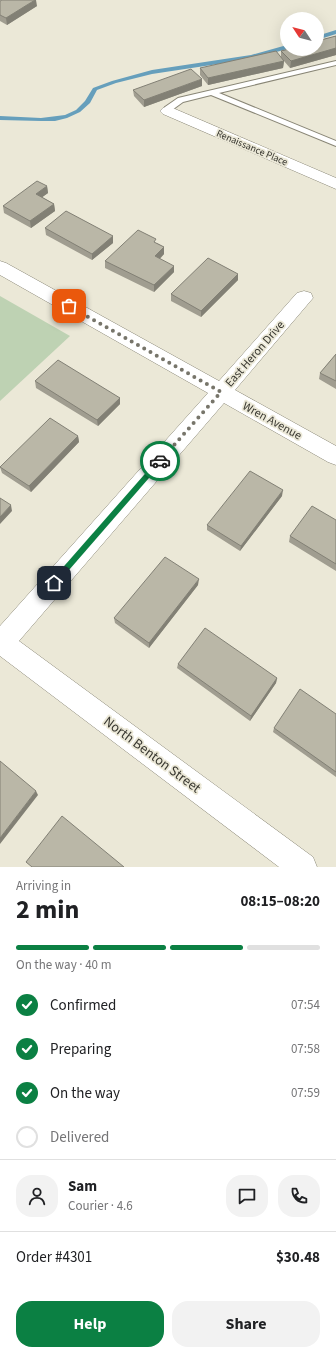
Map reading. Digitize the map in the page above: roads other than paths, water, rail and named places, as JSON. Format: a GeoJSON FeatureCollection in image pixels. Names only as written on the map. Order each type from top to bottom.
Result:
{"type":"FeatureCollection","features":[{"type":"Feature","properties":{"kind":"street","name":"Renaissance Place"},"geometry":{"type":"LineString","coordinates":[[168,112],[336,184]]}},
{"type":"Feature","properties":{"kind":"street","name":"Wren Avenue"},"geometry":{"type":"LineString","coordinates":[[0,267],[336,456]]}},
{"type":"Feature","properties":{"kind":"street","name":"East Heron Drive"},"geometry":{"type":"LineString","coordinates":[[1,643],[304,298]]}},
{"type":"Feature","properties":{"kind":"street","name":"North Benton Street"},"geometry":{"type":"LineString","coordinates":[[1,643],[303,867]]}},
{"type":"Feature","properties":{"kind":"lane"},"geometry":{"type":"LineString","coordinates":[[168,112],[168,109],[181,100],[336,63]]}},
{"type":"Feature","properties":{"kind":"lane"},"geometry":{"type":"LineString","coordinates":[[212,93],[336,144]]}},
{"type":"Feature","properties":{"kind":"waterway"},"geometry":{"type":"LineString","coordinates":[[324,36],[336,32]]}},
{"type":"Feature","properties":{"kind":"waterway"},"geometry":{"type":"LineString","coordinates":[[0,118],[41,120],[55,119],[78,111],[88,102],[95,89],[133,76],[231,61],[280,49]]}}]}
